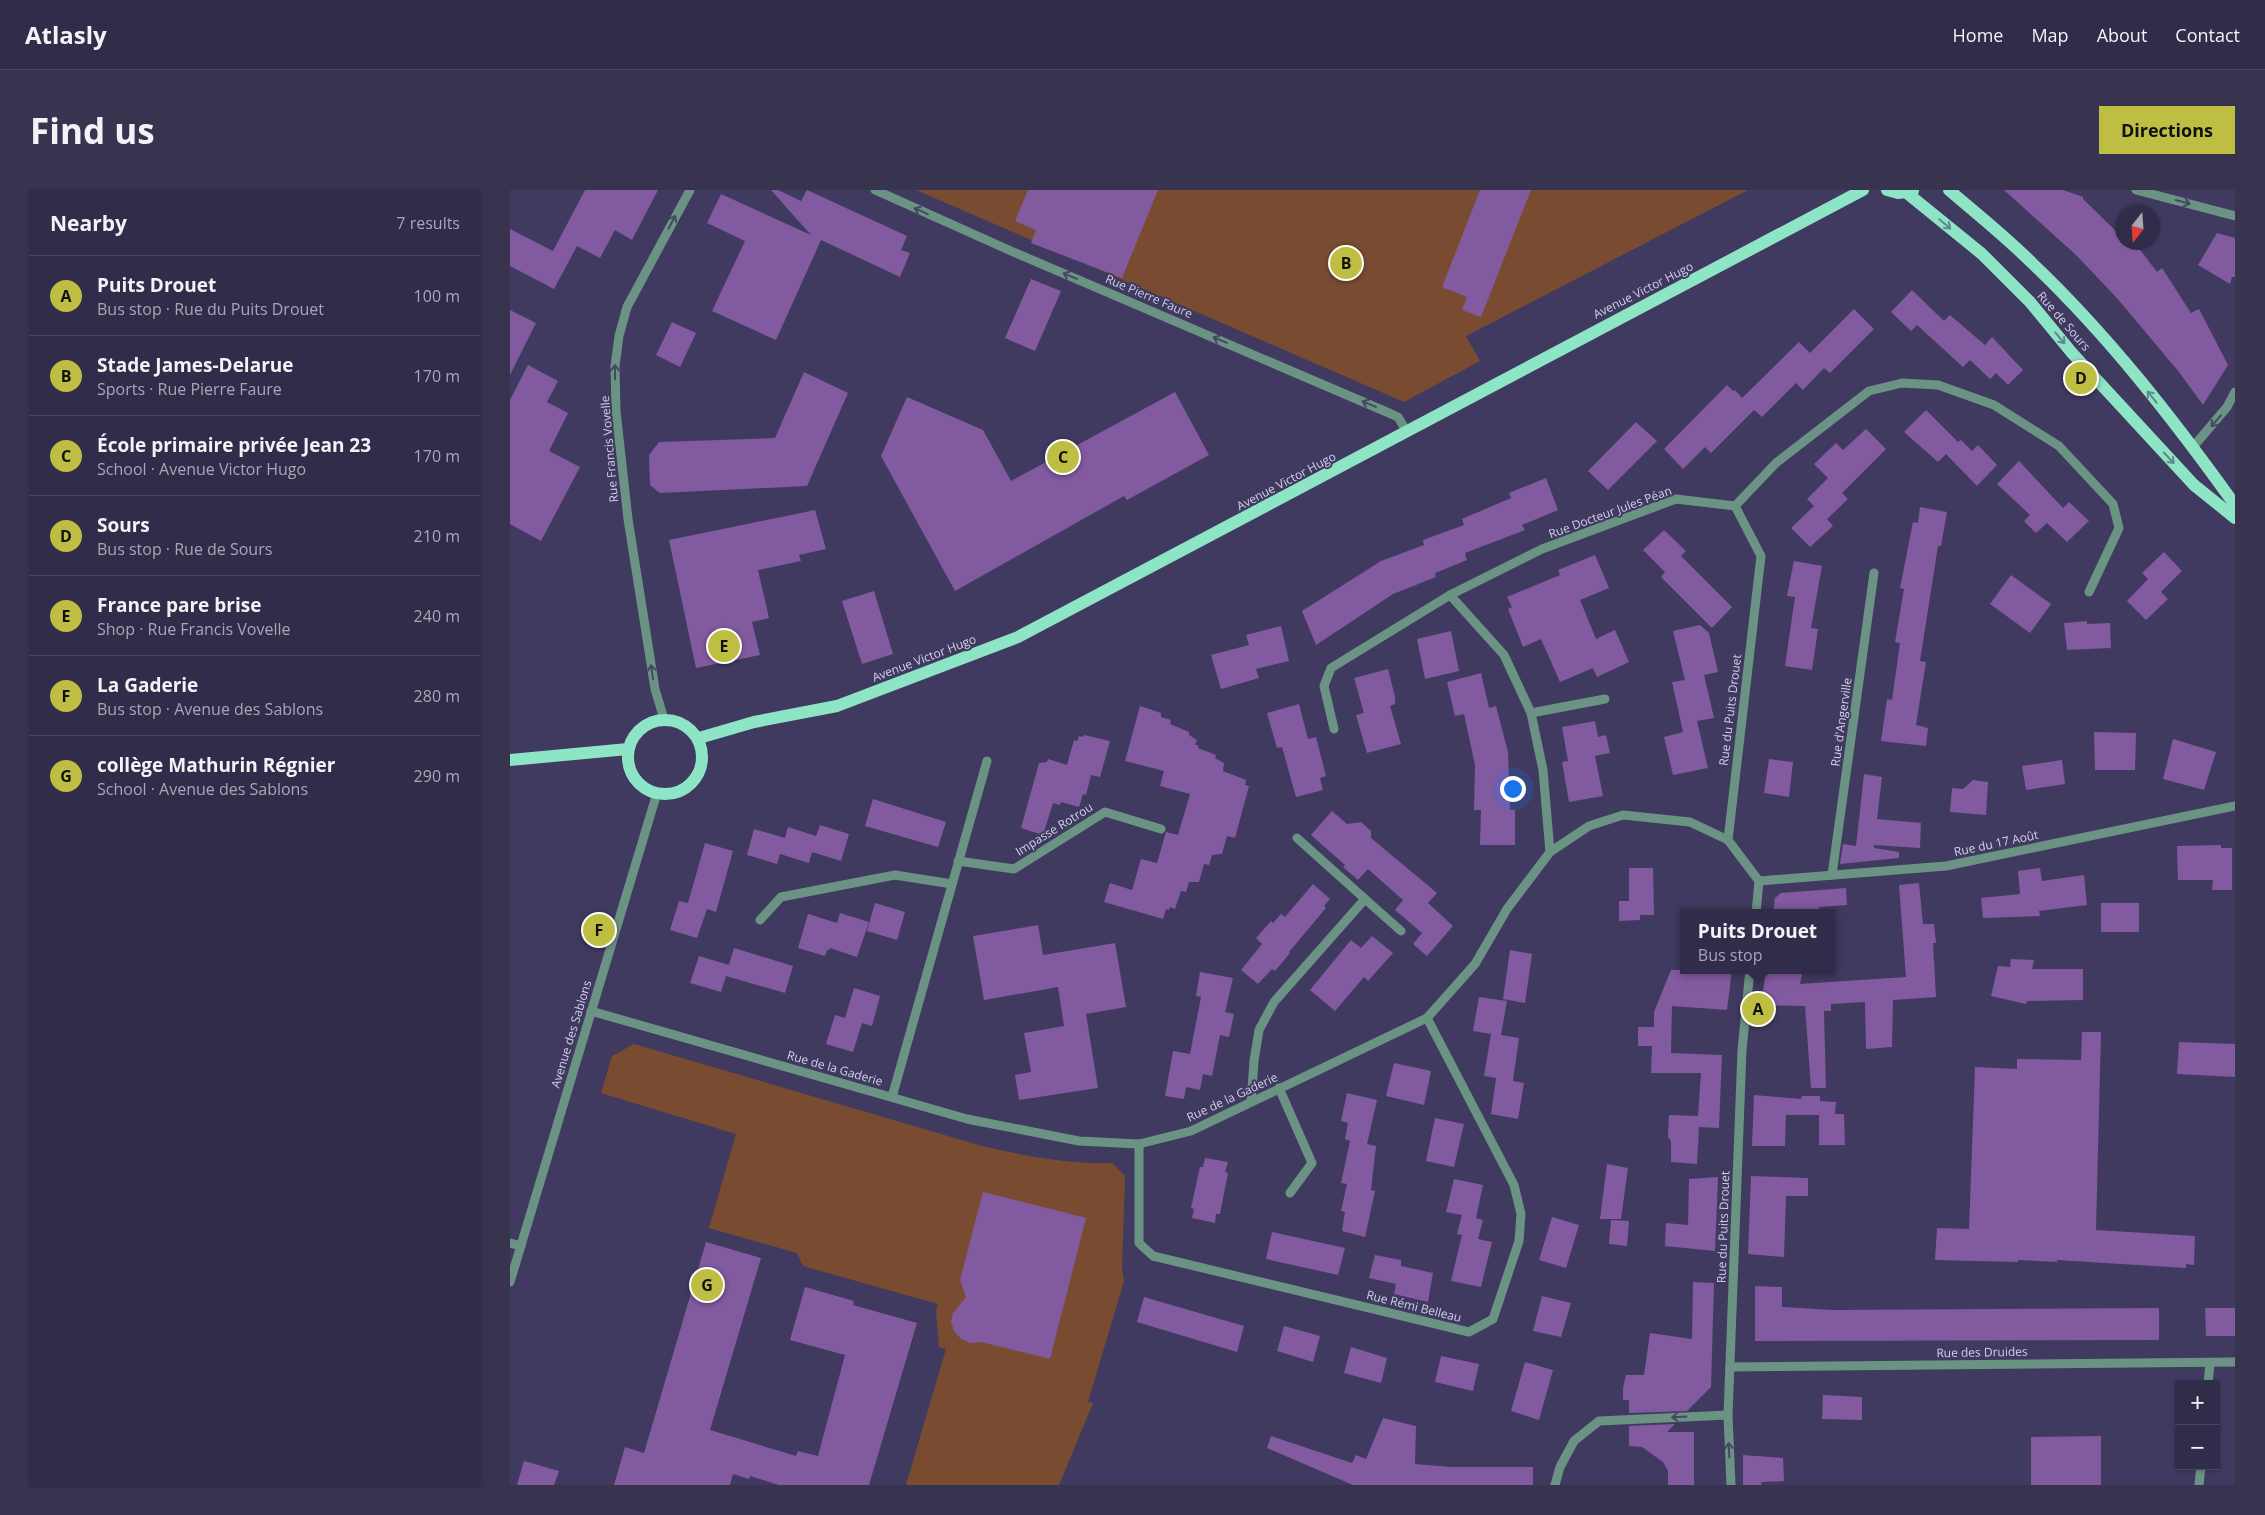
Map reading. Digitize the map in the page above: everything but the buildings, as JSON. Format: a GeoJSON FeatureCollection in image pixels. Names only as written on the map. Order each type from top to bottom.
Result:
{"type":"FeatureCollection","features":[{"type":"Feature","properties":{"kind":"main road","name":"Avenue Victor Hugo"},"geometry":{"type":"LineString","coordinates":[[699,738],[754,722],[837,706],[1018,637],[1863,190]]}},
{"type":"Feature","properties":{"kind":"main road"},"geometry":{"type":"LineString","coordinates":[[1887,190],[1898,194],[1911,192]]}},
{"type":"Feature","properties":{"kind":"main road","name":"Rue de Sours"},"geometry":{"type":"LineString","coordinates":[[1949,190],[2033,263],[2099,332],[2193,447],[2235,505]]}},
{"type":"Feature","properties":{"kind":"main road","name":"Rue de Sours"},"geometry":{"type":"LineString","coordinates":[[1911,192],[1982,254],[2030,302],[2072,353],[2194,485],[2235,518]]}},
{"type":"Feature","properties":{"kind":"main road"},"geometry":{"type":"LineString","coordinates":[[664,719],[684,724],[699,738],[702,764],[698,775],[680,791],[669,794],[657,793],[645,788],[636,780],[630,769],[628,749],[644,726],[653,721],[664,719]]}},
{"type":"Feature","properties":{"kind":"main road"},"geometry":{"type":"LineString","coordinates":[[510,760],[628,749]]}},
{"type":"Feature","properties":{"kind":"street","name":"Rue Francis Vovelle"},"geometry":{"type":"LineString","coordinates":[[664,719],[655,689],[628,518],[616,411],[615,366],[619,336],[628,307],[690,190]]}},
{"type":"Feature","properties":{"kind":"street","name":"Rue Pierre Faure"},"geometry":{"type":"LineString","coordinates":[[875,190],[1012,251],[1390,413],[1398,417],[1407,432]]}},
{"type":"Feature","properties":{"kind":"street"},"geometry":{"type":"LineString","coordinates":[[2136,190],[2235,216]]}},
{"type":"Feature","properties":{"kind":"street"},"geometry":{"type":"LineString","coordinates":[[1736,506],[1776,462],[1869,391],[1902,383],[1938,386],[1994,405],[2059,446],[2113,504],[2119,528],[2089,592]]}},
{"type":"Feature","properties":{"kind":"street"},"geometry":{"type":"LineString","coordinates":[[2193,447],[2227,407],[2235,392]]}},
{"type":"Feature","properties":{"kind":"street","name":"Rue Docteur Jules Péan"},"geometry":{"type":"LineString","coordinates":[[1334,730],[1324,686],[1331,668],[1450,594],[1542,549],[1676,500],[1736,506]]}},
{"type":"Feature","properties":{"kind":"street","name":"Rue du Puits Drouet"},"geometry":{"type":"LineString","coordinates":[[1728,840],[1761,556],[1736,506]]}},
{"type":"Feature","properties":{"kind":"street","name":"Rue d'Angerville"},"geometry":{"type":"LineString","coordinates":[[1832,875],[1874,573]]}},
{"type":"Feature","properties":{"kind":"street"},"geometry":{"type":"LineString","coordinates":[[1450,594],[1504,655],[1531,713],[1543,770],[1550,852]]}},
{"type":"Feature","properties":{"kind":"street"},"geometry":{"type":"LineString","coordinates":[[1531,713],[1605,699]]}},
{"type":"Feature","properties":{"kind":"street"},"geometry":{"type":"LineString","coordinates":[[892,1097],[987,761]]}},
{"type":"Feature","properties":{"kind":"street","name":"Avenue des Sablons"},"geometry":{"type":"LineString","coordinates":[[510,1282],[657,793]]}},
{"type":"Feature","properties":{"kind":"street","name":"Rue du 17 Août"},"geometry":{"type":"LineString","coordinates":[[1759,882],[1946,866],[2235,806]]}},
{"type":"Feature","properties":{"kind":"street","name":"Impasse Rotrou"},"geometry":{"type":"LineString","coordinates":[[958,862],[1014,869],[1105,812],[1161,829]]}},
{"type":"Feature","properties":{"kind":"street","name":"Rue de la Gaderie"},"geometry":{"type":"LineString","coordinates":[[592,1011],[968,1120],[1070,1140],[1139,1144],[1191,1131],[1427,1018],[1474,964],[1507,909],[1550,852],[1589,826],[1623,815],[1690,822],[1728,840]]}},
{"type":"Feature","properties":{"kind":"street"},"geometry":{"type":"LineString","coordinates":[[1296,838],[1401,931]]}},
{"type":"Feature","properties":{"kind":"street"},"geometry":{"type":"LineString","coordinates":[[1728,840],[1759,882],[1756,909]]}},
{"type":"Feature","properties":{"kind":"street"},"geometry":{"type":"LineString","coordinates":[[760,920],[781,897],[895,875],[952,884]]}},
{"type":"Feature","properties":{"kind":"street"},"geometry":{"type":"LineString","coordinates":[[1251,1102],[1254,1061],[1259,1030],[1274,1002],[1365,899]]}},
{"type":"Feature","properties":{"kind":"street","name":"Rue du Puits Drouet"},"geometry":{"type":"LineString","coordinates":[[1731,1485],[1728,1415],[1742,1050],[1750,974]]}},
{"type":"Feature","properties":{"kind":"street","name":"Rue Rémi Belleau"},"geometry":{"type":"LineString","coordinates":[[1139,1144],[1139,1243],[1153,1256],[1469,1332],[1492,1319],[1519,1241],[1521,1214],[1514,1184],[1427,1018]]}},
{"type":"Feature","properties":{"kind":"street"},"geometry":{"type":"LineString","coordinates":[[1279,1088],[1312,1163],[1290,1193]]}},
{"type":"Feature","properties":{"kind":"street"},"geometry":{"type":"LineString","coordinates":[[510,1243],[521,1246]]}},
{"type":"Feature","properties":{"kind":"street","name":"Rue des Druides"},"geometry":{"type":"LineString","coordinates":[[1730,1367],[2235,1362]]}},
{"type":"Feature","properties":{"kind":"street"},"geometry":{"type":"LineString","coordinates":[[2208,1380],[2210,1363]]}},
{"type":"Feature","properties":{"kind":"street"},"geometry":{"type":"LineString","coordinates":[[1555,1485],[1560,1467],[1574,1442],[1599,1421],[1728,1415]]}},
{"type":"Feature","properties":{"kind":"street"},"geometry":{"type":"LineString","coordinates":[[2199,1485],[2201,1470]]}},
{"type":"Feature","properties":{"kind":"shaded area"},"geometry":{"type":"Polygon","coordinates":[[[916,190],[1748,190],[1466,336],[1480,361],[1404,402],[916,190]]]}},
{"type":"Feature","properties":{"kind":"shaded area"},"geometry":{"type":"Polygon","coordinates":[[[634,1044],[982,1146],[1046,1159],[1112,1163],[1125,1176],[1122,1269],[1124,1281],[1088,1402],[1093,1403],[1059,1485],[906,1485],[946,1349],[939,1347],[936,1310],[938,1304],[803,1266],[797,1253],[709,1228],[736,1134],[601,1093],[612,1056],[634,1044]]]}},
{"type":"Feature","properties":{"kind":"place","name":"Stade James-Delarue"},"geometry":{"type":"Point","coordinates":[1346,263]}},
{"type":"Feature","properties":{"kind":"place","name":"Sours"},"geometry":{"type":"Point","coordinates":[2081,378]}},
{"type":"Feature","properties":{"kind":"place","name":"École primaire privée Jean 23"},"geometry":{"type":"Point","coordinates":[1063,457]}},
{"type":"Feature","properties":{"kind":"place","name":"France pare brise"},"geometry":{"type":"Point","coordinates":[724,646]}},
{"type":"Feature","properties":{"kind":"place","name":"La Gaderie"},"geometry":{"type":"Point","coordinates":[599,930]}},
{"type":"Feature","properties":{"kind":"place","name":"Puits Drouet"},"geometry":{"type":"Point","coordinates":[1758,1009]}},
{"type":"Feature","properties":{"kind":"place","name":"collège Mathurin Régnier"},"geometry":{"type":"Point","coordinates":[707,1285]}}]}
